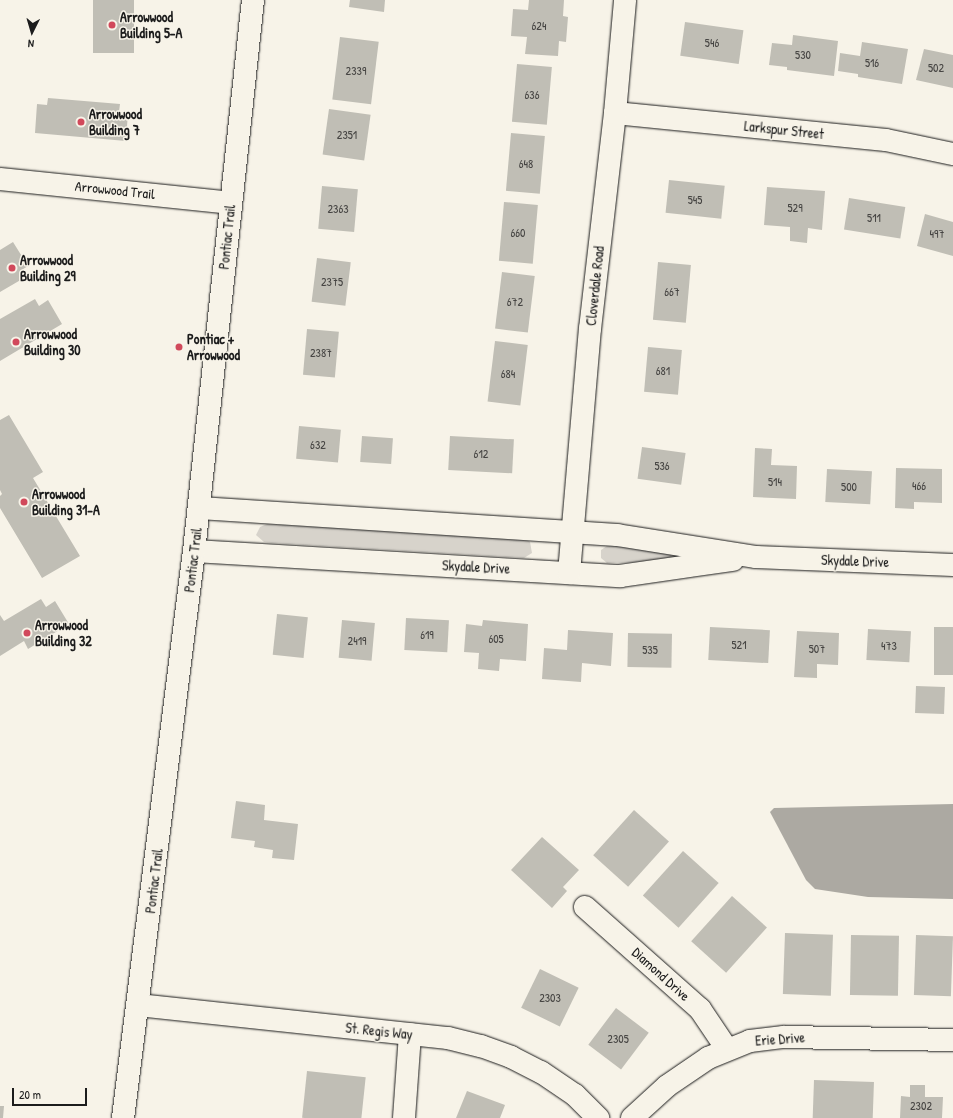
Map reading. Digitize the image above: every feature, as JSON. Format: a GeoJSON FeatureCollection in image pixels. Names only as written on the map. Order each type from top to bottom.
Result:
{"type":"FeatureCollection","features":[{"type":"Feature","properties":{"kind":"street","name":"Pontiac Trail"},"geometry":{"type":"LineString","coordinates":[[123,1118],[199,508],[253,0]]}},
{"type":"Feature","properties":{"kind":"street","name":"Cloverdale Road"},"geometry":{"type":"LineString","coordinates":[[568,573],[590,329],[615,113],[624,0]]}},
{"type":"Feature","properties":{"kind":"street","name":"Larkspur Street"},"geometry":{"type":"LineString","coordinates":[[615,113],[886,140],[953,154]]}},
{"type":"Feature","properties":{"kind":"street","name":"Arrowwood Trail"},"geometry":{"type":"LineString","coordinates":[[0,179],[231,203]]}},
{"type":"Feature","properties":{"kind":"street","name":"Skydale Drive"},"geometry":{"type":"LineString","coordinates":[[199,508],[617,535],[756,557],[953,565]]}},
{"type":"Feature","properties":{"kind":"street","name":"Skydale Drive"},"geometry":{"type":"LineString","coordinates":[[194,551],[620,576],[756,557]]}},
{"type":"Feature","properties":{"kind":"street","name":"Diamond Drive"},"geometry":{"type":"LineString","coordinates":[[585,907],[700,1009],[727,1049]]}},
{"type":"Feature","properties":{"kind":"street","name":"St. Regis Way"},"geometry":{"type":"LineString","coordinates":[[138,1005],[448,1038],[511,1057],[541,1072],[575,1095],[598,1118]]}},
{"type":"Feature","properties":{"kind":"street"},"geometry":{"type":"LineString","coordinates":[[404,1118],[410,1034]]}},
{"type":"Feature","properties":{"kind":"street","name":"Erie Drive"},"geometry":{"type":"LineString","coordinates":[[632,1118],[667,1086],[727,1049],[750,1041],[784,1037],[953,1040]]}},
{"type":"Feature","properties":{"kind":"shaded area"},"geometry":{"type":"Polygon","coordinates":[[[267,524],[526,539],[530,542],[532,553],[524,558],[272,543],[264,542],[256,535],[260,527],[267,524]]]}},
{"type":"Feature","properties":{"kind":"shaded area"},"geometry":{"type":"Polygon","coordinates":[[[614,545],[671,554],[672,559],[666,562],[607,563],[601,558],[601,550],[607,546],[614,545]]]}},
{"type":"Feature","properties":{"kind":"shaded area"},"geometry":{"type":"Polygon","coordinates":[[[953,804],[953,899],[868,897],[815,889],[806,880],[770,812],[774,808],[953,804]]]}},
{"type":"Feature","properties":{"kind":"building","name":"Arrowwood Building 5-A"},"geometry":{"type":"Polygon","coordinates":[[[93,0],[134,0],[134,53],[93,53],[93,0]]]}},
{"type":"Feature","properties":{"kind":"building"},"geometry":{"type":"Polygon","coordinates":[[[350,0],[385,0],[384,12],[349,7],[350,0]]]}},
{"type":"Feature","properties":{"kind":"building"},"geometry":{"type":"Polygon","coordinates":[[[529,0],[564,0],[563,16],[568,17],[566,42],[559,41],[558,56],[525,54],[527,37],[511,36],[513,9],[528,10],[529,0]]]}},
{"type":"Feature","properties":{"kind":"building"},"geometry":{"type":"Polygon","coordinates":[[[685,22],[743,30],[739,64],[680,56],[685,22]]]}},
{"type":"Feature","properties":{"kind":"building"},"geometry":{"type":"Polygon","coordinates":[[[793,35],[838,41],[834,76],[787,70],[787,67],[769,65],[772,43],[792,45],[793,35]]]}},
{"type":"Feature","properties":{"kind":"building"},"geometry":{"type":"Polygon","coordinates":[[[340,37],[379,42],[371,104],[332,100],[340,37]]]}},
{"type":"Feature","properties":{"kind":"building"},"geometry":{"type":"Polygon","coordinates":[[[862,42],[908,49],[902,84],[858,77],[858,74],[838,71],[840,53],[860,56],[862,42]]]}},
{"type":"Feature","properties":{"kind":"building"},"geometry":{"type":"Polygon","coordinates":[[[924,49],[953,55],[953,88],[916,80],[924,49]]]}},
{"type":"Feature","properties":{"kind":"building"},"geometry":{"type":"Polygon","coordinates":[[[517,64],[552,67],[547,125],[512,122],[517,64]]]}},
{"type":"Feature","properties":{"kind":"building","name":"Arrowwood Building 7"},"geometry":{"type":"Polygon","coordinates":[[[48,98],[120,104],[119,112],[128,112],[126,141],[35,133],[37,104],[47,105],[48,98]]]}},
{"type":"Feature","properties":{"kind":"building"},"geometry":{"type":"Polygon","coordinates":[[[329,109],[371,115],[364,160],[323,155],[329,109]]]}},
{"type":"Feature","properties":{"kind":"building"},"geometry":{"type":"Polygon","coordinates":[[[511,133],[545,136],[540,194],[506,191],[511,133]]]}},
{"type":"Feature","properties":{"kind":"building"},"geometry":{"type":"Polygon","coordinates":[[[669,180],[725,186],[721,219],[666,213],[669,180]]]}},
{"type":"Feature","properties":{"kind":"building"},"geometry":{"type":"Polygon","coordinates":[[[322,186],[358,189],[354,232],[318,229],[322,186]]]}},
{"type":"Feature","properties":{"kind":"building"},"geometry":{"type":"Polygon","coordinates":[[[767,187],[825,191],[822,230],[808,228],[807,243],[790,241],[790,227],[764,225],[767,187]]]}},
{"type":"Feature","properties":{"kind":"building"},"geometry":{"type":"Polygon","coordinates":[[[849,198],[905,207],[900,239],[844,230],[849,198]]]}},
{"type":"Feature","properties":{"kind":"building"},"geometry":{"type":"Polygon","coordinates":[[[504,202],[538,205],[533,264],[499,261],[504,202]]]}},
{"type":"Feature","properties":{"kind":"building"},"geometry":{"type":"Polygon","coordinates":[[[925,214],[953,222],[953,256],[917,246],[925,214]]]}},
{"type":"Feature","properties":{"kind":"building","name":"Arrowwood Building 29"},"geometry":{"type":"Polygon","coordinates":[[[13,242],[28,266],[20,271],[24,278],[0,292],[0,250],[13,242]]]}},
{"type":"Feature","properties":{"kind":"building"},"geometry":{"type":"Polygon","coordinates":[[[317,258],[351,262],[345,306],[312,302],[317,258]]]}},
{"type":"Feature","properties":{"kind":"building"},"geometry":{"type":"Polygon","coordinates":[[[658,262],[691,265],[686,323],[653,320],[658,262]]]}},
{"type":"Feature","properties":{"kind":"building"},"geometry":{"type":"Polygon","coordinates":[[[502,272],[535,276],[528,333],[495,329],[502,272]]]}},
{"type":"Feature","properties":{"kind":"building","name":"Arrowwood Building 30"},"geometry":{"type":"Polygon","coordinates":[[[35,299],[39,306],[48,300],[62,324],[0,361],[0,319],[35,299]]]}},
{"type":"Feature","properties":{"kind":"building"},"geometry":{"type":"Polygon","coordinates":[[[307,329],[339,332],[335,378],[303,375],[307,329]]]}},
{"type":"Feature","properties":{"kind":"building"},"geometry":{"type":"Polygon","coordinates":[[[495,341],[528,345],[520,406],[488,402],[495,341]]]}},
{"type":"Feature","properties":{"kind":"building"},"geometry":{"type":"Polygon","coordinates":[[[648,347],[682,350],[678,395],[644,392],[648,347]]]}},
{"type":"Feature","properties":{"kind":"building","name":"Arrowwood Building 31-A"},"geometry":{"type":"Polygon","coordinates":[[[9,415],[43,472],[33,478],[80,556],[42,578],[0,508],[0,496],[2,494],[0,490],[0,420],[9,415]]]}},
{"type":"Feature","properties":{"kind":"building"},"geometry":{"type":"Polygon","coordinates":[[[299,426],[341,430],[338,463],[296,459],[299,426]]]}},
{"type":"Feature","properties":{"kind":"building"},"geometry":{"type":"Polygon","coordinates":[[[362,436],[393,438],[391,464],[360,462],[362,436]]]}},
{"type":"Feature","properties":{"kind":"building"},"geometry":{"type":"Polygon","coordinates":[[[450,436],[514,439],[512,473],[448,470],[450,436]]]}},
{"type":"Feature","properties":{"kind":"building"},"geometry":{"type":"Polygon","coordinates":[[[642,447],[686,453],[681,485],[638,479],[642,447]]]}},
{"type":"Feature","properties":{"kind":"building"},"geometry":{"type":"Polygon","coordinates":[[[755,448],[772,449],[771,465],[797,466],[796,499],[753,497],[755,448]]]}},
{"type":"Feature","properties":{"kind":"building"},"geometry":{"type":"Polygon","coordinates":[[[896,468],[942,469],[942,503],[914,502],[914,509],[895,508],[896,468]]]}},
{"type":"Feature","properties":{"kind":"building"},"geometry":{"type":"Polygon","coordinates":[[[827,469],[872,471],[870,504],[825,502],[827,469]]]}},
{"type":"Feature","properties":{"kind":"building","name":"Arrowwood Building 32"},"geometry":{"type":"Polygon","coordinates":[[[41,599],[46,607],[55,601],[69,624],[28,649],[24,641],[0,656],[0,615],[4,621],[41,599]]]}},
{"type":"Feature","properties":{"kind":"building"},"geometry":{"type":"Polygon","coordinates":[[[277,614],[308,617],[304,658],[273,655],[277,614]]]}},
{"type":"Feature","properties":{"kind":"building"},"geometry":{"type":"Polygon","coordinates":[[[406,618],[449,620],[447,652],[404,650],[406,618]]]}},
{"type":"Feature","properties":{"kind":"building"},"geometry":{"type":"Polygon","coordinates":[[[342,620],[375,623],[372,661],[339,658],[342,620]]]}},
{"type":"Feature","properties":{"kind":"building"},"geometry":{"type":"Polygon","coordinates":[[[483,620],[528,624],[526,661],[500,659],[499,671],[478,669],[479,653],[464,652],[466,624],[482,626],[483,620]]]}},
{"type":"Feature","properties":{"kind":"building"},"geometry":{"type":"Polygon","coordinates":[[[710,627],[770,630],[768,663],[708,660],[710,627]]]}},
{"type":"Feature","properties":{"kind":"building"},"geometry":{"type":"Polygon","coordinates":[[[934,627],[953,627],[953,675],[934,675],[934,627]]]}},
{"type":"Feature","properties":{"kind":"building"},"geometry":{"type":"Polygon","coordinates":[[[868,629],[911,631],[909,662],[866,660],[868,629]]]}},
{"type":"Feature","properties":{"kind":"building"},"geometry":{"type":"Polygon","coordinates":[[[568,630],[613,633],[611,666],[582,663],[581,682],[542,679],[544,648],[567,650],[568,630]]]}},
{"type":"Feature","properties":{"kind":"building"},"geometry":{"type":"Polygon","coordinates":[[[797,631],[839,633],[838,665],[817,664],[817,678],[794,677],[797,631]]]}},
{"type":"Feature","properties":{"kind":"building"},"geometry":{"type":"Polygon","coordinates":[[[628,633],[672,634],[671,668],[627,667],[628,633]]]}},
{"type":"Feature","properties":{"kind":"building"},"geometry":{"type":"Polygon","coordinates":[[[916,686],[945,687],[944,714],[915,713],[916,686]]]}},
{"type":"Feature","properties":{"kind":"building"},"geometry":{"type":"Polygon","coordinates":[[[236,801],[265,805],[264,820],[298,824],[294,860],[272,858],[273,850],[254,847],[255,841],[231,838],[236,801]]]}},
{"type":"Feature","properties":{"kind":"building"},"geometry":{"type":"Polygon","coordinates":[[[634,810],[669,841],[628,887],[593,855],[634,810]]]}},
{"type":"Feature","properties":{"kind":"building"},"geometry":{"type":"Polygon","coordinates":[[[542,837],[579,870],[563,887],[567,891],[552,908],[511,870],[542,837]]]}},
{"type":"Feature","properties":{"kind":"building"},"geometry":{"type":"Polygon","coordinates":[[[683,851],[719,883],[679,928],[643,896],[683,851]]]}},
{"type":"Feature","properties":{"kind":"building"},"geometry":{"type":"Polygon","coordinates":[[[732,896],[767,927],[726,973],[691,941],[732,896]]]}},
{"type":"Feature","properties":{"kind":"building"},"geometry":{"type":"Polygon","coordinates":[[[785,933],[833,935],[831,996],[783,994],[785,933]]]}},
{"type":"Feature","properties":{"kind":"building"},"geometry":{"type":"Polygon","coordinates":[[[851,935],[899,936],[898,996],[850,995],[851,935]]]}},
{"type":"Feature","properties":{"kind":"building"},"geometry":{"type":"Polygon","coordinates":[[[916,935],[953,936],[951,996],[914,995],[916,935]]]}},
{"type":"Feature","properties":{"kind":"building"},"geometry":{"type":"Polygon","coordinates":[[[540,969],[579,988],[560,1026],[521,1008],[540,969]]]}},
{"type":"Feature","properties":{"kind":"building"},"geometry":{"type":"Polygon","coordinates":[[[616,1008],[649,1033],[621,1069],[588,1045],[616,1008]]]}},
{"type":"Feature","properties":{"kind":"building"},"geometry":{"type":"Polygon","coordinates":[[[307,1071],[366,1077],[361,1118],[302,1118],[307,1071]]]}},
{"type":"Feature","properties":{"kind":"building"},"geometry":{"type":"Polygon","coordinates":[[[814,1080],[874,1082],[873,1118],[813,1118],[814,1080]]]}},
{"type":"Feature","properties":{"kind":"building"},"geometry":{"type":"Polygon","coordinates":[[[910,1085],[925,1085],[925,1097],[943,1097],[942,1118],[900,1118],[901,1096],[910,1097],[910,1085]]]}},
{"type":"Feature","properties":{"kind":"building"},"geometry":{"type":"Polygon","coordinates":[[[467,1091],[505,1105],[500,1118],[456,1118],[467,1091]]]}},
{"type":"Feature","properties":{"kind":"building"},"geometry":{"type":"Polygon","coordinates":[[[0,1106],[4,1106],[3,1118],[0,1118],[0,1106]]]}},
{"type":"Feature","properties":{"kind":"place","name":"Arrowwood Building 5-A"},"geometry":{"type":"Point","coordinates":[112,25]}},
{"type":"Feature","properties":{"kind":"place","name":"Arrowwood Building 7"},"geometry":{"type":"Point","coordinates":[81,122]}},
{"type":"Feature","properties":{"kind":"place","name":"Arrowwood Building 29"},"geometry":{"type":"Point","coordinates":[12,268]}},
{"type":"Feature","properties":{"kind":"place","name":"Arrowwood Building 30"},"geometry":{"type":"Point","coordinates":[16,342]}},
{"type":"Feature","properties":{"kind":"place","name":"Pontiac + Arrowwood"},"geometry":{"type":"Point","coordinates":[179,347]}},
{"type":"Feature","properties":{"kind":"place","name":"Arrowwood Building 31-A"},"geometry":{"type":"Point","coordinates":[24,502]}},
{"type":"Feature","properties":{"kind":"place","name":"Arrowwood Building 32"},"geometry":{"type":"Point","coordinates":[27,633]}}]}
